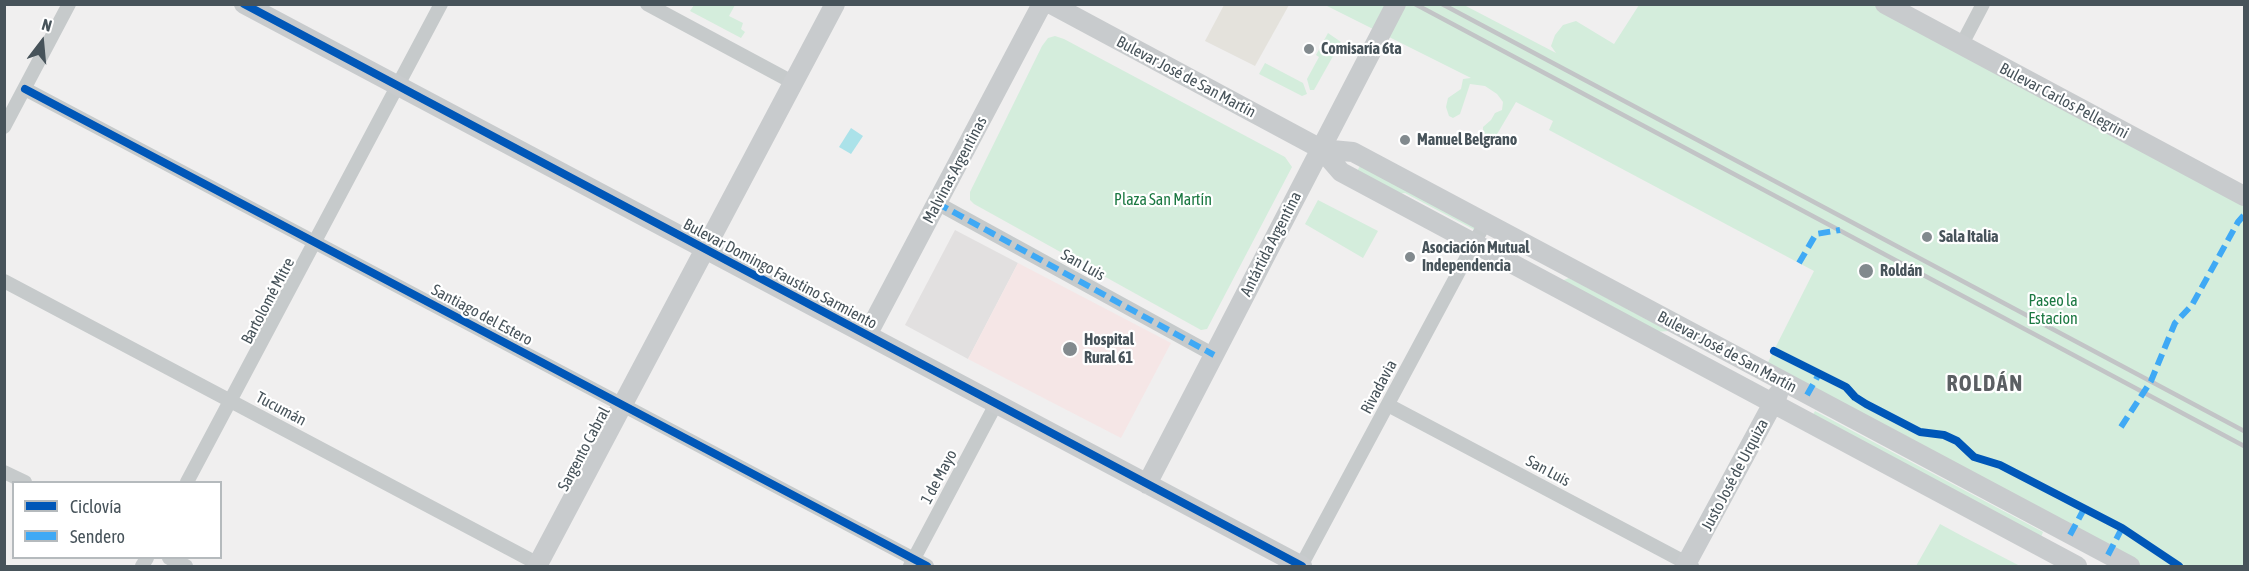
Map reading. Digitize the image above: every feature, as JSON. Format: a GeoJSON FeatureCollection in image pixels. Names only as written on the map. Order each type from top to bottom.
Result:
{"type":"FeatureCollection","features":[{"type":"Feature","properties":{"kind":"main road","name":"Bulevar Domingo Faustino Sarmiento"},"geometry":{"type":"LineString","coordinates":[[244,4],[1301,566]]}},
{"type":"Feature","properties":{"kind":"main road","name":"Sargento Cabral"},"geometry":{"type":"LineString","coordinates":[[539,566],[835,4]]}},
{"type":"Feature","properties":{"kind":"main road","name":"Malvinas Argentinas"},"geometry":{"type":"LineString","coordinates":[[867,335],[1042,4]]}},
{"type":"Feature","properties":{"kind":"main road","name":"Bulevar José de San Martín"},"geometry":{"type":"LineString","coordinates":[[1050,4],[1321,149],[1341,172],[2070,565]]}},
{"type":"Feature","properties":{"kind":"main road","name":"Antártida Argentina"},"geometry":{"type":"LineString","coordinates":[[1147,484],[1396,4]]}},
{"type":"Feature","properties":{"kind":"main road","name":"Bulevar Carlos Pellegrini"},"geometry":{"type":"LineString","coordinates":[[1885,4],[2244,196]]}},
{"type":"Feature","properties":{"kind":"main road","name":"Bulevar José de San Martín"},"geometry":{"type":"LineString","coordinates":[[1321,149],[1353,152],[2130,567]]}},
{"type":"Feature","properties":{"kind":"main road","name":"Justo José de Urquiza"},"geometry":{"type":"LineString","coordinates":[[1688,566],[1784,383]]}},
{"type":"Feature","properties":{"kind":"street"},"geometry":{"type":"LineString","coordinates":[[4,127],[69,4]]}},
{"type":"Feature","properties":{"kind":"street","name":"Bartolomé Mitre"},"geometry":{"type":"LineString","coordinates":[[188,481],[441,4]]}},
{"type":"Feature","properties":{"kind":"street"},"geometry":{"type":"LineString","coordinates":[[647,4],[794,82]]}},
{"type":"Feature","properties":{"kind":"street"},"geometry":{"type":"LineString","coordinates":[[1961,46],[1983,4]]}},
{"type":"Feature","properties":{"kind":"street","name":"Santiago del Estero"},"geometry":{"type":"LineString","coordinates":[[25,89],[623,405],[912,563],[927,567]]}},
{"type":"Feature","properties":{"kind":"street","name":"San Luis"},"geometry":{"type":"LineString","coordinates":[[937,203],[1214,355]]}},
{"type":"Feature","properties":{"kind":"street","name":"Rivadavia"},"geometry":{"type":"LineString","coordinates":[[1301,566],[1485,223]]}},
{"type":"Feature","properties":{"kind":"street","name":"Tucumán"},"geometry":{"type":"LineString","coordinates":[[4,281],[539,566]]}},
{"type":"Feature","properties":{"kind":"street","name":"1 de Mayo"},"geometry":{"type":"LineString","coordinates":[[912,563],[996,404]]}},
{"type":"Feature","properties":{"kind":"street","name":"San Luis"},"geometry":{"type":"LineString","coordinates":[[1388,405],[1688,566]]}},
{"type":"Feature","properties":{"kind":"street"},"geometry":{"type":"LineString","coordinates":[[4,472],[22,481]]}},
{"type":"Feature","properties":{"kind":"street"},"geometry":{"type":"LineString","coordinates":[[2070,565],[2079,540]]}},
{"type":"Feature","properties":{"kind":"street"},"geometry":{"type":"LineString","coordinates":[[171,559],[186,567]]}},
{"type":"Feature","properties":{"kind":"shaded area"},"geometry":{"type":"Polygon","coordinates":[[[1224,5],[1289,5],[1255,66],[1205,41],[1224,5]]]}},
{"type":"Feature","properties":{"kind":"shaded area"},"geometry":{"type":"Polygon","coordinates":[[[955,230],[1018,263],[968,359],[905,325],[955,230]]]}},
{"type":"Feature","properties":{"kind":"shaded area","name":"Hospital Rural 61"},"geometry":{"type":"Polygon","coordinates":[[[1018,263],[1171,343],[1121,438],[968,359],[1018,263]]]}},
{"type":"Feature","properties":{"kind":"green space"},"geometry":{"type":"Polygon","coordinates":[[[694,5],[735,5],[729,16],[743,23],[741,29],[745,32],[741,38],[690,11],[694,5]]]}},
{"type":"Feature","properties":{"kind":"green space","name":"Paseo la Estacion"},"geometry":{"type":"Polygon","coordinates":[[[1325,5],[1464,5],[1556,53],[1551,46],[1555,35],[1563,25],[1576,21],[1614,44],[1639,5],[1885,5],[2244,196],[2244,566],[2130,566],[1763,372],[1814,271],[1549,130],[1553,121],[1516,102],[1490,146],[1483,138],[1483,127],[1495,113],[1502,110],[1503,102],[1497,94],[1485,86],[1470,84],[1460,114],[1453,118],[1449,116],[1446,107],[1448,98],[1461,89],[1463,79],[1471,78],[1325,5]]]}},
{"type":"Feature","properties":{"kind":"green space"},"geometry":{"type":"Polygon","coordinates":[[[1328,33],[1341,42],[1314,90],[1310,90],[1307,79],[1328,33]]]}},
{"type":"Feature","properties":{"kind":"green space","name":"Plaza San Martín"},"geometry":{"type":"Polygon","coordinates":[[[1055,36],[1285,157],[1292,167],[1207,329],[1201,330],[970,200],[970,192],[1042,46],[1048,38],[1055,36]]]}},
{"type":"Feature","properties":{"kind":"green space"},"geometry":{"type":"Polygon","coordinates":[[[1265,63],[1303,83],[1307,94],[1302,96],[1259,74],[1265,63]]]}},
{"type":"Feature","properties":{"kind":"green space"},"geometry":{"type":"Polygon","coordinates":[[[1360,166],[1476,228],[1475,230],[1405,193],[1395,194],[1356,173],[1360,166]]]}},
{"type":"Feature","properties":{"kind":"green space"},"geometry":{"type":"Polygon","coordinates":[[[1318,200],[1378,231],[1363,258],[1305,224],[1318,200]]]}},
{"type":"Feature","properties":{"kind":"green space"},"geometry":{"type":"Polygon","coordinates":[[[1569,278],[1669,331],[1653,332],[1559,282],[1569,278]]]}},
{"type":"Feature","properties":{"kind":"green space"},"geometry":{"type":"Polygon","coordinates":[[[1815,411],[2043,532],[2041,537],[1812,416],[1815,411]]]}},
{"type":"Feature","properties":{"kind":"green space"},"geometry":{"type":"Polygon","coordinates":[[[1940,524],[1964,537],[2020,566],[1916,566],[1940,524]]]}},
{"type":"Feature","properties":{"kind":"water"},"geometry":{"type":"Polygon","coordinates":[[[851,128],[863,136],[851,154],[839,147],[851,128]]]}},
{"type":"Feature","properties":{"kind":"railway"},"geometry":{"type":"LineString","coordinates":[[1415,4],[2244,446]]}},
{"type":"Feature","properties":{"kind":"railway"},"geometry":{"type":"LineString","coordinates":[[1442,4],[2244,431]]}},
{"type":"Feature","properties":{"kind":"marked path"},"geometry":{"type":"LineString","coordinates":[[937,203],[1214,355]]}},
{"type":"Feature","properties":{"kind":"marked path"},"geometry":{"type":"LineString","coordinates":[[2121,427],[2151,381],[2175,323],[2192,305],[2244,215]]}},
{"type":"Feature","properties":{"kind":"marked path"},"geometry":{"type":"LineString","coordinates":[[1799,263],[1816,234],[1840,230]]}},
{"type":"Feature","properties":{"kind":"marked path"},"geometry":{"type":"LineString","coordinates":[[1807,395],[1819,374]]}},
{"type":"Feature","properties":{"kind":"marked path"},"geometry":{"type":"LineString","coordinates":[[2070,535],[2084,509]]}},
{"type":"Feature","properties":{"kind":"marked path"},"geometry":{"type":"LineString","coordinates":[[2108,555],[2122,528]]}},
{"type":"Feature","properties":{"kind":"cycle path"},"geometry":{"type":"LineString","coordinates":[[244,4],[1302,566]]}},
{"type":"Feature","properties":{"kind":"cycle path"},"geometry":{"type":"LineString","coordinates":[[25,89],[927,566]]}},
{"type":"Feature","properties":{"kind":"cycle path"},"geometry":{"type":"LineString","coordinates":[[1774,351],[1846,387],[1866,404],[1920,432],[1944,435],[1957,441],[1974,457],[2000,465],[2122,528],[2179,566]]}},
{"type":"Feature","properties":{"kind":"place","name":"Comisaría 6ta"},"geometry":{"type":"Point","coordinates":[1309,49]}},
{"type":"Feature","properties":{"kind":"place","name":"Manuel Belgrano"},"geometry":{"type":"Point","coordinates":[1405,140]}},
{"type":"Feature","properties":{"kind":"place","name":"Sala Italia"},"geometry":{"type":"Point","coordinates":[1927,237]}},
{"type":"Feature","properties":{"kind":"place","name":"Asociación Mutual Independencia"},"geometry":{"type":"Point","coordinates":[1410,257]}},
{"type":"Feature","properties":{"kind":"place","name":"Roldán"},"geometry":{"type":"Point","coordinates":[1866,271]}},
{"type":"Feature","properties":{"kind":"place","name":"Hospital Rural 61"},"geometry":{"type":"Point","coordinates":[1070,349]}},
{"type":"Feature","properties":{"kind":"district","name":"ROLDÁN"},"geometry":{"type":"Point","coordinates":[1985,384]}}]}
